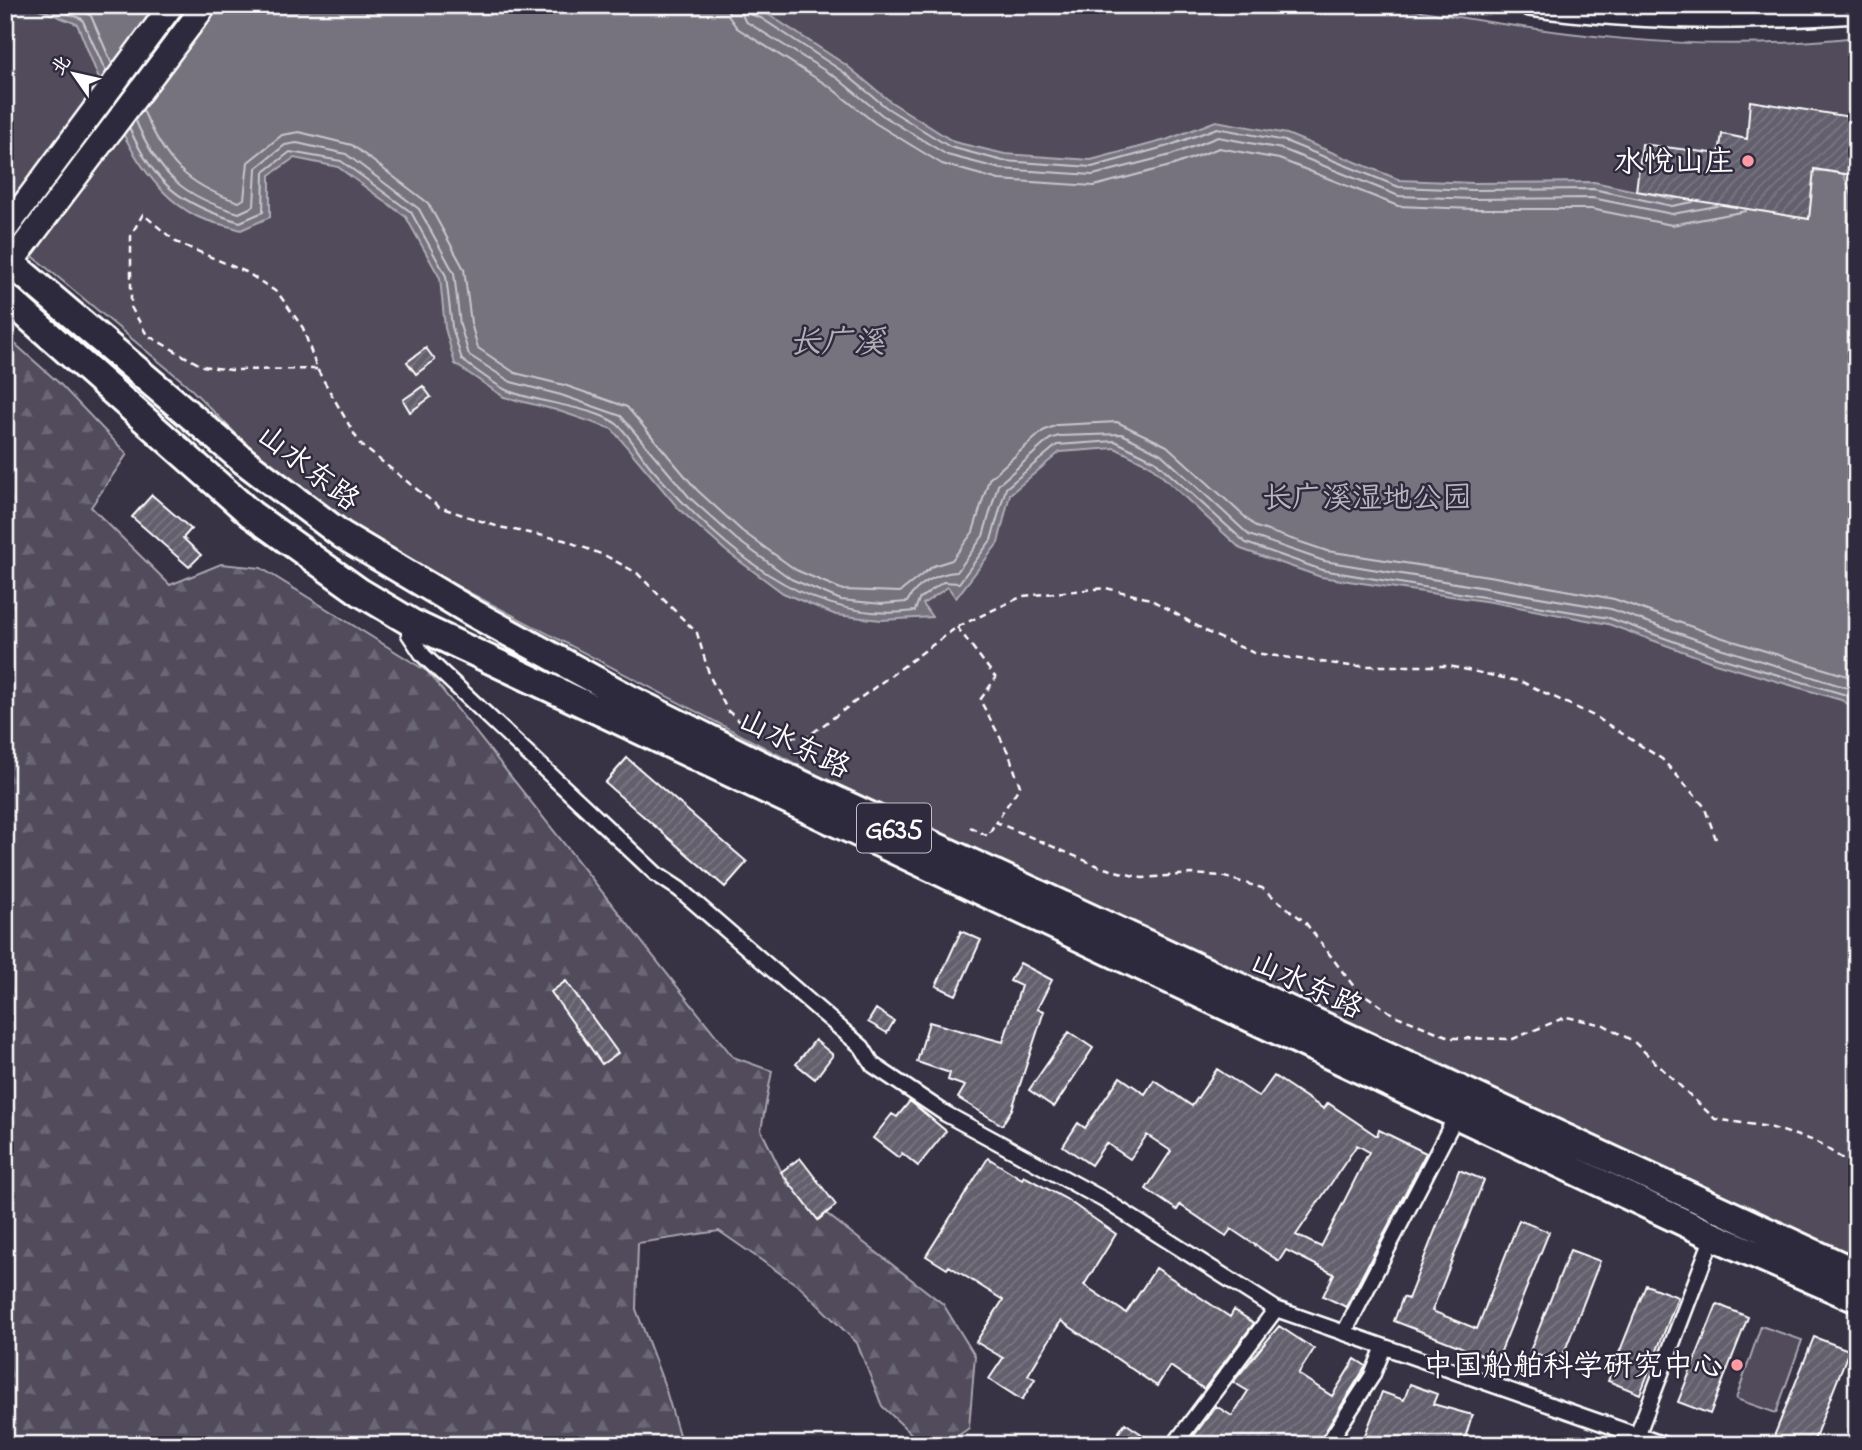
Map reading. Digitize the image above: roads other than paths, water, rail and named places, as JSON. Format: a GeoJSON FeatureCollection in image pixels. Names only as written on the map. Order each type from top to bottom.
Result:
{"type":"FeatureCollection","features":[{"type":"Feature","properties":{"kind":"highway","name":"山水东路"},"geometry":{"type":"LineString","coordinates":[[7,262],[244,461],[342,535],[421,583],[778,784],[1457,1114],[1713,1236],[1857,1299]]}},
{"type":"Feature","properties":{"kind":"highway","name":"山水东路"},"geometry":{"type":"LineString","coordinates":[[5,296],[251,514],[360,592],[412,623],[778,784],[1857,1273]]}},
{"type":"Feature","properties":{"kind":"main road"},"geometry":{"type":"LineString","coordinates":[[11,222],[172,5]]}},
{"type":"Feature","properties":{"kind":"main road"},"geometry":{"type":"LineString","coordinates":[[7,262],[36,228],[205,5]]}},
{"type":"Feature","properties":{"kind":"main road"},"geometry":{"type":"LineString","coordinates":[[1530,5],[1605,16],[1679,19],[1857,12]]}},
{"type":"Feature","properties":{"kind":"street"},"geometry":{"type":"LineString","coordinates":[[412,623],[409,634],[423,654],[656,874],[679,889],[862,1047],[873,1065],[946,1114],[1104,1200],[1276,1310],[1665,1445]]}},
{"type":"Feature","properties":{"kind":"street"},"geometry":{"type":"LineString","coordinates":[[1344,1333],[1457,1114]]}},
{"type":"Feature","properties":{"kind":"street"},"geometry":{"type":"LineString","coordinates":[[1637,1436],[1713,1236]]}},
{"type":"Feature","properties":{"kind":"street"},"geometry":{"type":"LineString","coordinates":[[1174,1445],[1276,1310]]}},
{"type":"Feature","properties":{"kind":"street"},"geometry":{"type":"LineString","coordinates":[[1326,1445],[1372,1376],[1384,1347]]}},
{"type":"Feature","properties":{"kind":"water","name":"长广溪"},"geometry":{"type":"Polygon","coordinates":[[[29,5],[742,5],[763,11],[846,65],[891,102],[954,142],[1005,154],[1091,160],[1166,140],[1216,121],[1287,134],[1400,180],[1473,183],[1594,182],[1673,199],[1810,171],[1842,171],[1857,207],[1857,709],[1841,700],[1715,663],[1608,624],[1491,602],[1321,577],[1241,549],[1151,466],[1115,448],[1060,452],[1010,494],[998,543],[956,598],[948,587],[923,604],[932,617],[881,620],[836,615],[783,593],[726,551],[679,509],[612,429],[556,410],[504,397],[455,364],[445,328],[440,278],[406,217],[338,167],[294,158],[270,175],[270,217],[241,230],[196,216],[173,200],[153,180],[136,157],[109,104],[77,24],[29,5]]]}},
{"type":"Feature","properties":{"kind":"place","name":"水悦山庄"},"geometry":{"type":"Point","coordinates":[1748,161]}},
{"type":"Feature","properties":{"kind":"place","name":"中国船舶科学研究中心"},"geometry":{"type":"Point","coordinates":[1737,1365]}},
{"type":"Feature","properties":{"kind":"park label","name":"长广溪湿地公园"},"geometry":{"type":"Point","coordinates":[1367,497]}}]}
